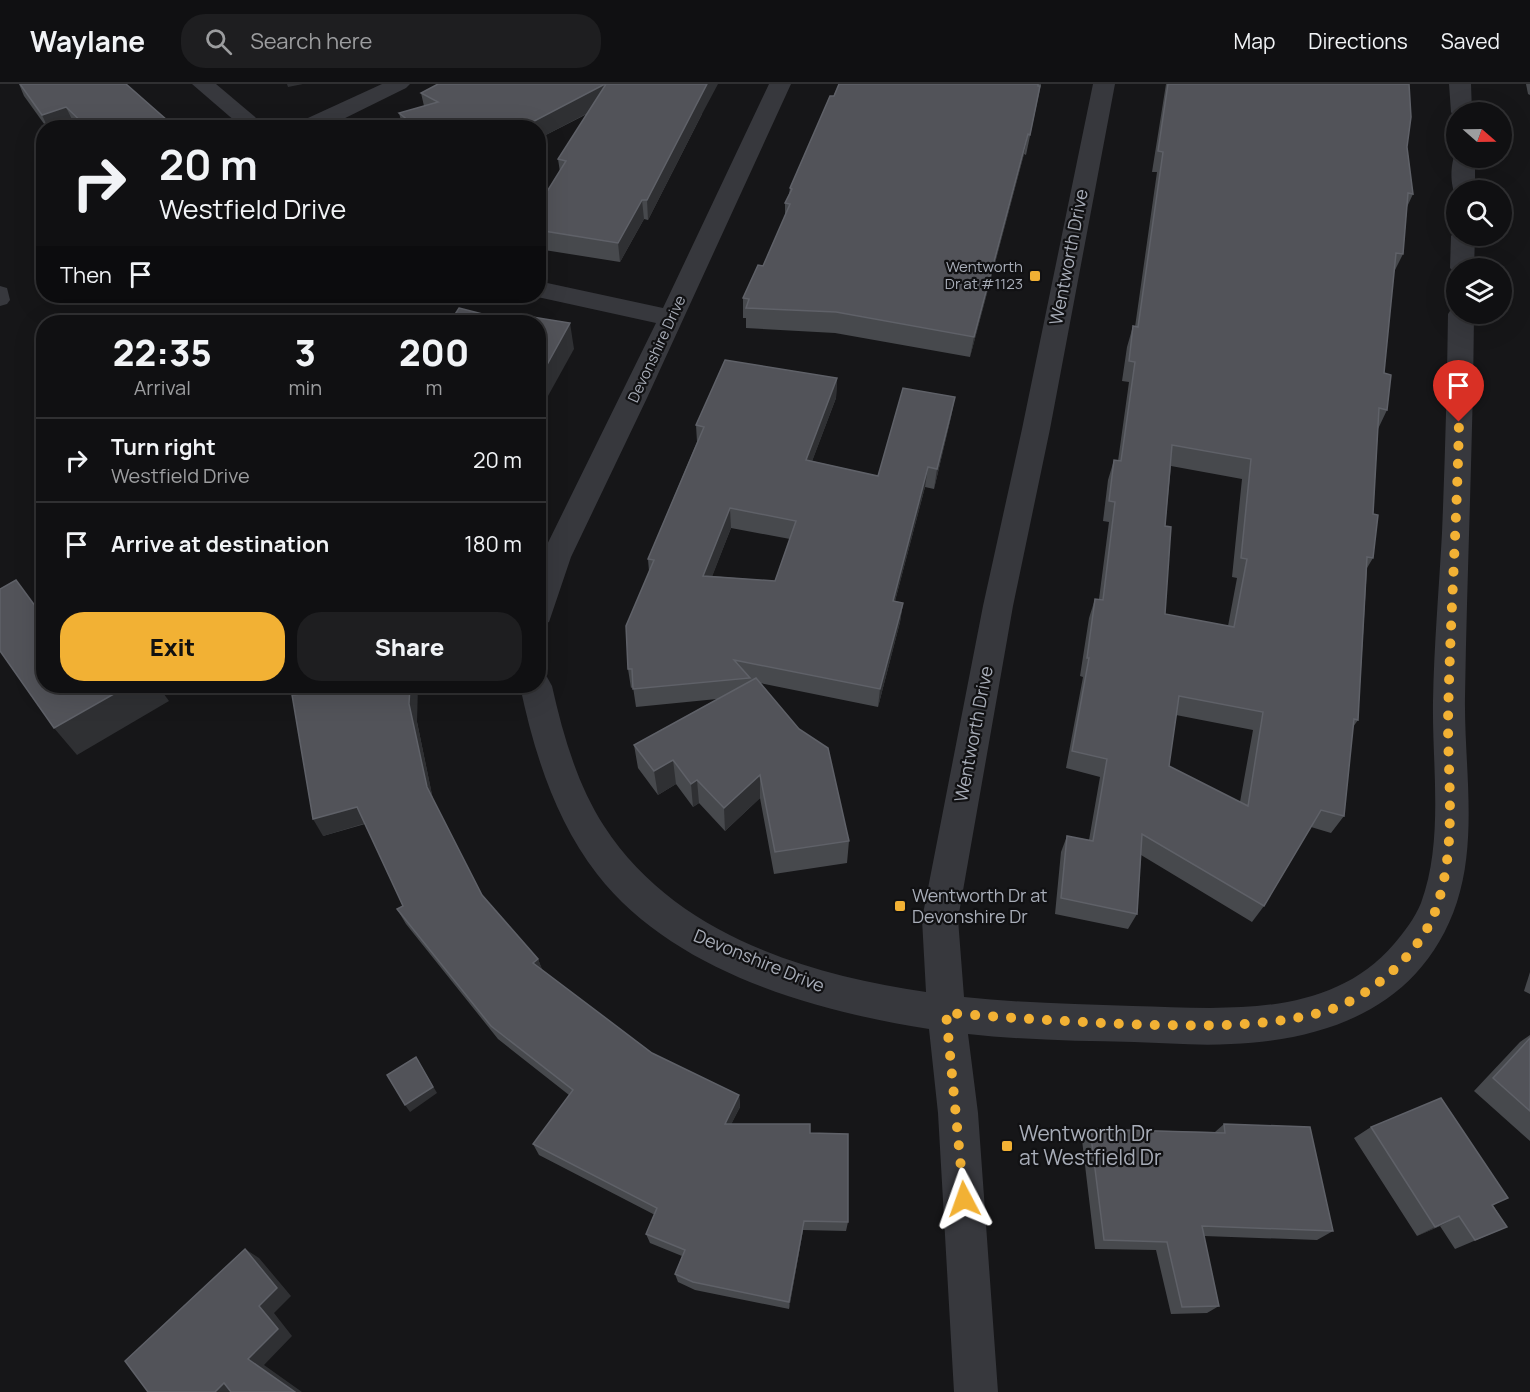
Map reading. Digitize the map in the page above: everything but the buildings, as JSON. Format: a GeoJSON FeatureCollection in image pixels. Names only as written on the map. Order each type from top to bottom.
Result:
{"type":"FeatureCollection","features":[{"type":"Feature","properties":{"kind":"street"},"geometry":{"type":"LineString","coordinates":[[203,84],[247,120]]}},
{"type":"Feature","properties":{"kind":"street"},"geometry":{"type":"LineString","coordinates":[[323,120],[399,84]]}},
{"type":"Feature","properties":{"kind":"street","name":"Devonshire Drive"},"geometry":{"type":"LineString","coordinates":[[546,584],[556,557],[634,398],[780,84]]}},
{"type":"Feature","properties":{"kind":"street","name":"Wentworth Drive"},"geometry":{"type":"LineString","coordinates":[[976,1392],[961,1148],[940,939],[942,898],[998,606],[1036,429],[1104,84]]}},
{"type":"Feature","properties":{"kind":"street"},"geometry":{"type":"LineString","coordinates":[[1460,84],[1461,102]]}},
{"type":"Feature","properties":{"kind":"street"},"geometry":{"type":"LineString","coordinates":[[546,291],[670,318]]}},
{"type":"Feature","properties":{"kind":"street","name":"Devonshire Drive"},"geometry":{"type":"LineString","coordinates":[[538,693],[548,736],[565,783],[588,831],[616,873],[650,905],[690,934],[752,962],[821,988],[871,1000],[946,1013],[1085,1023],[1208,1026],[1257,1024],[1327,1010],[1372,990],[1385,980],[1414,946],[1436,911],[1449,856],[1448,722],[1457,511],[1461,324]]}},
{"type":"Feature","properties":{"kind":"lane"},"geometry":{"type":"LineString","coordinates":[[0,292],[0,300]]}},
{"type":"Feature","properties":{"kind":"place","name":"Wentworth Dr at #1123"},"geometry":{"type":"Point","coordinates":[1035,276]}},
{"type":"Feature","properties":{"kind":"place","name":"Wentworth Dr at Devonshire Dr"},"geometry":{"type":"Point","coordinates":[900,906]}},
{"type":"Feature","properties":{"kind":"place","name":"Wentworth Dr at Westfield Dr"},"geometry":{"type":"Point","coordinates":[1007,1146]}},
{"type":"Feature","properties":{"kind":"route"},"geometry":{"type":"LineString","coordinates":[[964,1199],[958,1113],[946,1013],[1085,1023],[1208,1026],[1257,1024],[1327,1010],[1372,990],[1385,980],[1427,928],[1436,911],[1449,856],[1448,722],[1459,422]]}}]}
